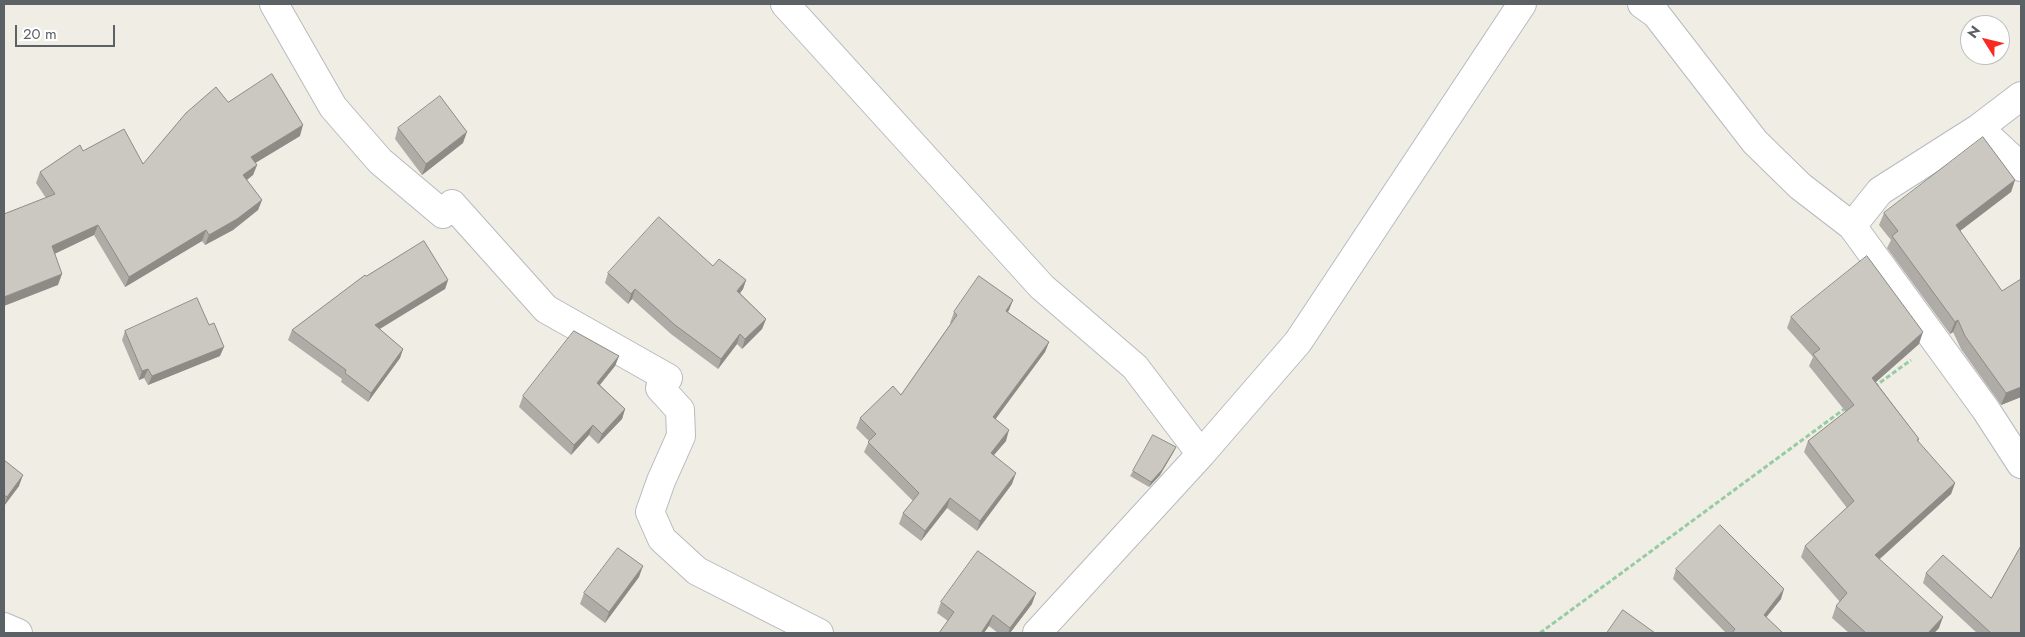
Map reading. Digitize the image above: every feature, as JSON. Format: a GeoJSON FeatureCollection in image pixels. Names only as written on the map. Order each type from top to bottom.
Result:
{"type":"FeatureCollection","features":[{"type":"Feature","properties":{"kind":"street"},"geometry":{"type":"LineString","coordinates":[[274,4],[333,107],[380,161],[443,214],[452,204],[546,309],[668,378],[660,388],[680,410],[681,436],[661,481],[650,512],[662,539],[697,571],[819,633]]}},
{"type":"Feature","properties":{"kind":"street"},"geometry":{"type":"LineString","coordinates":[[785,4],[1042,287],[1135,367],[1202,454]]}},
{"type":"Feature","properties":{"kind":"street"},"geometry":{"type":"LineString","coordinates":[[1037,633],[1202,454],[1298,342],[1522,4]]}},
{"type":"Feature","properties":{"kind":"street"},"geometry":{"type":"LineString","coordinates":[[1642,4],[1656,14],[1755,142],[1800,186],[1852,226],[1986,410],[2021,464]]}},
{"type":"Feature","properties":{"kind":"street"},"geometry":{"type":"LineString","coordinates":[[1852,226],[1880,191],[1979,128],[2021,96]]}},
{"type":"Feature","properties":{"kind":"street"},"geometry":{"type":"LineString","coordinates":[[1979,128],[2021,167]]}},
{"type":"Feature","properties":{"kind":"street"},"geometry":{"type":"LineString","coordinates":[[4,627],[18,633]]}},
{"type":"Feature","properties":{"kind":"path"},"geometry":{"type":"LineString","coordinates":[[1873,388],[1936,341]]}},
{"type":"Feature","properties":{"kind":"path"},"geometry":{"type":"LineString","coordinates":[[1540,633],[1849,405]]}},
{"type":"Feature","properties":{"kind":"building"},"geometry":{"type":"Polygon","coordinates":[[[272,74],[303,125],[251,157],[257,165],[243,175],[262,200],[237,219],[209,235],[206,230],[129,277],[98,225],[52,246],[62,274],[4,297],[4,214],[55,194],[40,172],[80,145],[83,151],[124,129],[143,164],[186,113],[216,87],[228,102],[272,74]]]}},
{"type":"Feature","properties":{"kind":"building"},"geometry":{"type":"Polygon","coordinates":[[[440,96],[467,132],[426,164],[398,128],[440,96]]]}},
{"type":"Feature","properties":{"kind":"building"},"geometry":{"type":"Polygon","coordinates":[[[1983,137],[2015,180],[1956,225],[2002,291],[2021,279],[2021,387],[2006,393],[1965,336],[1958,320],[1955,322],[1892,236],[1898,231],[1884,213],[1983,137]]]}},
{"type":"Feature","properties":{"kind":"building"},"geometry":{"type":"Polygon","coordinates":[[[659,217],[713,266],[719,259],[746,280],[737,291],[766,319],[745,339],[740,334],[721,359],[675,325],[635,289],[631,294],[608,273],[659,217]]]}},
{"type":"Feature","properties":{"kind":"building"},"geometry":{"type":"Polygon","coordinates":[[[424,241],[448,280],[375,325],[403,349],[371,393],[345,373],[346,370],[292,330],[365,275],[424,241]]]}},
{"type":"Feature","properties":{"kind":"building"},"geometry":{"type":"Polygon","coordinates":[[[1867,256],[1923,332],[1872,378],[1919,439],[1917,440],[1955,483],[1875,555],[1943,617],[1928,633],[1866,633],[1836,606],[1847,593],[1805,546],[1854,501],[1808,441],[1854,405],[1813,354],[1820,349],[1791,317],[1867,256]]]}},
{"type":"Feature","properties":{"kind":"building"},"geometry":{"type":"Polygon","coordinates":[[[979,276],[1013,300],[1006,311],[1049,342],[993,417],[1009,430],[991,453],[1016,473],[980,521],[950,498],[925,531],[903,513],[919,493],[868,442],[876,434],[860,418],[893,386],[901,395],[957,315],[954,312],[979,276]]]}},
{"type":"Feature","properties":{"kind":"building"},"geometry":{"type":"Polygon","coordinates":[[[197,298],[209,325],[214,323],[224,347],[152,376],[148,369],[142,371],[125,331],[197,298]]]}},
{"type":"Feature","properties":{"kind":"building"},"geometry":{"type":"Polygon","coordinates":[[[574,331],[619,356],[597,383],[625,409],[602,434],[593,425],[574,445],[523,396],[574,331]]]}},
{"type":"Feature","properties":{"kind":"building"},"geometry":{"type":"Polygon","coordinates":[[[1153,435],[1176,447],[1162,470],[1151,482],[1133,471],[1153,435]]]}},
{"type":"Feature","properties":{"kind":"building"},"geometry":{"type":"Polygon","coordinates":[[[4,460],[23,475],[7,497],[4,495],[4,460]]]}},
{"type":"Feature","properties":{"kind":"building"},"geometry":{"type":"Polygon","coordinates":[[[1720,525],[1784,589],[1764,615],[1783,633],[1732,633],[1735,629],[1676,569],[1720,525]]]}},
{"type":"Feature","properties":{"kind":"building"},"geometry":{"type":"Polygon","coordinates":[[[2021,546],[2021,633],[1991,633],[1926,573],[1943,555],[1991,598],[2021,546]]]}},
{"type":"Feature","properties":{"kind":"building"},"geometry":{"type":"Polygon","coordinates":[[[618,548],[643,566],[609,612],[584,593],[618,548]]]}},
{"type":"Feature","properties":{"kind":"building"},"geometry":{"type":"Polygon","coordinates":[[[978,551],[1036,593],[1010,628],[993,615],[981,633],[939,633],[954,612],[941,602],[978,551]]]}},
{"type":"Feature","properties":{"kind":"building"},"geometry":{"type":"Polygon","coordinates":[[[1623,610],[1655,633],[1607,633],[1623,610]]]}}]}
